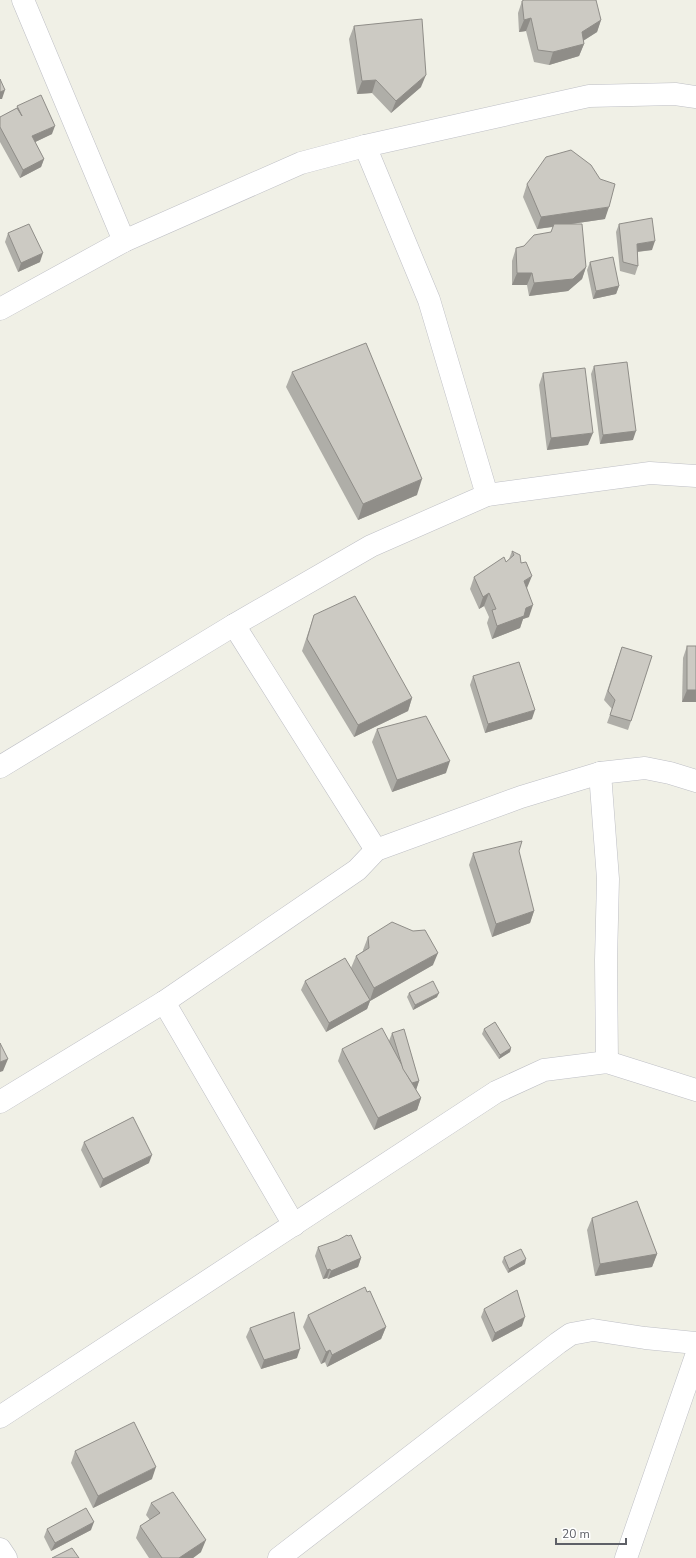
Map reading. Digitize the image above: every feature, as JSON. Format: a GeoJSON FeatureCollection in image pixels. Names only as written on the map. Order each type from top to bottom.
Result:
{"type":"FeatureCollection","features":[{"type":"Feature","properties":{"kind":"street"},"geometry":{"type":"LineString","coordinates":[[23,0],[124,241]]}},
{"type":"Feature","properties":{"kind":"street"},"geometry":{"type":"LineString","coordinates":[[0,309],[124,241],[301,163],[365,146],[589,96],[675,94],[696,97]]}},
{"type":"Feature","properties":{"kind":"street"},"geometry":{"type":"LineString","coordinates":[[365,146],[429,300],[487,495]]}},
{"type":"Feature","properties":{"kind":"street"},"geometry":{"type":"LineString","coordinates":[[3,757],[371,546],[487,495],[650,473],[696,476]]}},
{"type":"Feature","properties":{"kind":"street"},"geometry":{"type":"LineString","coordinates":[[234,625],[376,850]]}},
{"type":"Feature","properties":{"kind":"street"},"geometry":{"type":"LineString","coordinates":[[0,1102],[164,1002],[357,870],[376,850],[521,797],[600,773],[645,768],[670,772],[696,781]]}},
{"type":"Feature","properties":{"kind":"street"},"geometry":{"type":"LineString","coordinates":[[600,773],[608,879],[606,960],[607,1062]]}},
{"type":"Feature","properties":{"kind":"street"},"geometry":{"type":"LineString","coordinates":[[164,1002],[294,1225]]}},
{"type":"Feature","properties":{"kind":"street"},"geometry":{"type":"LineString","coordinates":[[0,1417],[496,1092],[544,1070],[607,1062],[696,1090]]}},
{"type":"Feature","properties":{"kind":"street"},"geometry":{"type":"LineString","coordinates":[[279,1558],[558,1343],[572,1334],[593,1330],[646,1338],[696,1342]]}},
{"type":"Feature","properties":{"kind":"street"},"geometry":{"type":"LineString","coordinates":[[626,1558],[696,1356]]}},
{"type":"Feature","properties":{"kind":"street"},"geometry":{"type":"LineString","coordinates":[[0,1549],[6,1558]]}},
{"type":"Feature","properties":{"kind":"building"},"geometry":{"type":"Polygon","coordinates":[[[596,0],[601,20],[582,32],[584,44],[553,52],[538,50],[531,18],[524,20],[522,1],[596,0]]]}},
{"type":"Feature","properties":{"kind":"building"},"geometry":{"type":"Polygon","coordinates":[[[422,19],[426,75],[396,101],[376,80],[362,81],[354,26],[422,19]]]}},
{"type":"Feature","properties":{"kind":"building"},"geometry":{"type":"Polygon","coordinates":[[[0,79],[5,90],[0,92],[0,79]]]}},
{"type":"Feature","properties":{"kind":"building"},"geometry":{"type":"Polygon","coordinates":[[[41,95],[55,126],[32,136],[44,159],[23,170],[0,127],[0,117],[17,108],[22,116],[17,106],[41,95]]]}},
{"type":"Feature","properties":{"kind":"building"},"geometry":{"type":"Polygon","coordinates":[[[571,150],[591,165],[600,179],[615,184],[609,207],[541,217],[527,184],[546,157],[571,150]]]}},
{"type":"Feature","properties":{"kind":"building"},"geometry":{"type":"Polygon","coordinates":[[[652,218],[655,241],[637,244],[638,266],[623,262],[619,224],[652,218]]]}},
{"type":"Feature","properties":{"kind":"building"},"geometry":{"type":"Polygon","coordinates":[[[29,224],[43,253],[21,263],[8,233],[29,224]]]}},
{"type":"Feature","properties":{"kind":"building"},"geometry":{"type":"Polygon","coordinates":[[[554,224],[582,224],[586,267],[573,279],[534,283],[532,273],[517,273],[516,248],[524,246],[534,235],[551,232],[554,224]]]}},
{"type":"Feature","properties":{"kind":"building"},"geometry":{"type":"Polygon","coordinates":[[[613,257],[619,286],[596,291],[590,262],[613,257]]]}},
{"type":"Feature","properties":{"kind":"building"},"geometry":{"type":"Polygon","coordinates":[[[366,343],[422,479],[363,504],[292,372],[366,343]]]}},
{"type":"Feature","properties":{"kind":"building"},"geometry":{"type":"Polygon","coordinates":[[[627,362],[636,431],[603,435],[594,366],[627,362]]]}},
{"type":"Feature","properties":{"kind":"building"},"geometry":{"type":"Polygon","coordinates":[[[585,368],[593,433],[551,438],[543,373],[585,368]]]}},
{"type":"Feature","properties":{"kind":"building"},"geometry":{"type":"Polygon","coordinates":[[[512,551],[520,555],[521,563],[526,562],[532,576],[524,581],[533,605],[526,608],[524,616],[497,626],[492,610],[496,609],[489,593],[483,597],[474,577],[504,557],[506,562],[514,555],[512,551]]]}},
{"type":"Feature","properties":{"kind":"building"},"geometry":{"type":"Polygon","coordinates":[[[355,596],[412,698],[358,725],[307,639],[314,615],[355,596]]]}},
{"type":"Feature","properties":{"kind":"building"},"geometry":{"type":"Polygon","coordinates":[[[687,646],[696,646],[696,690],[687,690],[687,646]]]}},
{"type":"Feature","properties":{"kind":"building"},"geometry":{"type":"Polygon","coordinates":[[[622,647],[652,656],[631,721],[610,715],[615,700],[608,691],[622,647]]]}},
{"type":"Feature","properties":{"kind":"building"},"geometry":{"type":"Polygon","coordinates":[[[519,662],[535,710],[488,724],[473,676],[519,662]]]}},
{"type":"Feature","properties":{"kind":"building"},"geometry":{"type":"Polygon","coordinates":[[[426,716],[450,761],[397,780],[377,729],[426,716]]]}},
{"type":"Feature","properties":{"kind":"building"},"geometry":{"type":"Polygon","coordinates":[[[522,841],[519,851],[534,911],[496,924],[473,853],[522,841]]]}},
{"type":"Feature","properties":{"kind":"building"},"geometry":{"type":"Polygon","coordinates":[[[392,922],[413,931],[425,930],[438,953],[374,988],[356,956],[369,948],[368,937],[392,922]]]}},
{"type":"Feature","properties":{"kind":"building"},"geometry":{"type":"Polygon","coordinates":[[[345,958],[370,1000],[329,1023],[305,981],[345,958]]]}},
{"type":"Feature","properties":{"kind":"building"},"geometry":{"type":"Polygon","coordinates":[[[433,981],[439,993],[415,1005],[409,993],[433,981]]]}},
{"type":"Feature","properties":{"kind":"building"},"geometry":{"type":"Polygon","coordinates":[[[495,1022],[511,1048],[500,1055],[484,1029],[495,1022]]]}},
{"type":"Feature","properties":{"kind":"building"},"geometry":{"type":"Polygon","coordinates":[[[382,1028],[421,1098],[378,1118],[342,1049],[382,1028]]]}},
{"type":"Feature","properties":{"kind":"building"},"geometry":{"type":"Polygon","coordinates":[[[404,1029],[419,1081],[412,1083],[403,1069],[392,1033],[404,1029]]]}},
{"type":"Feature","properties":{"kind":"building"},"geometry":{"type":"Polygon","coordinates":[[[0,1043],[8,1059],[0,1062],[0,1043]]]}},
{"type":"Feature","properties":{"kind":"building"},"geometry":{"type":"Polygon","coordinates":[[[133,1117],[152,1155],[103,1179],[84,1142],[133,1117]]]}},
{"type":"Feature","properties":{"kind":"building"},"geometry":{"type":"Polygon","coordinates":[[[637,1201],[657,1254],[600,1264],[592,1218],[637,1201]]]}},
{"type":"Feature","properties":{"kind":"building"},"geometry":{"type":"Polygon","coordinates":[[[347,1235],[351,1235],[361,1258],[331,1271],[330,1269],[327,1270],[318,1247],[347,1235]]]}},
{"type":"Feature","properties":{"kind":"building"},"geometry":{"type":"Polygon","coordinates":[[[521,1249],[526,1259],[509,1269],[504,1257],[521,1249]]]}},
{"type":"Feature","properties":{"kind":"building"},"geometry":{"type":"Polygon","coordinates":[[[365,1287],[367,1292],[370,1291],[386,1327],[332,1355],[330,1350],[326,1352],[308,1315],[365,1287]]]}},
{"type":"Feature","properties":{"kind":"building"},"geometry":{"type":"Polygon","coordinates":[[[517,1290],[525,1317],[495,1333],[484,1309],[517,1290]]]}},
{"type":"Feature","properties":{"kind":"building"},"geometry":{"type":"Polygon","coordinates":[[[294,1312],[300,1349],[264,1360],[250,1328],[294,1312]]]}},
{"type":"Feature","properties":{"kind":"building"},"geometry":{"type":"Polygon","coordinates":[[[134,1422],[156,1467],[98,1496],[75,1451],[134,1422]]]}},
{"type":"Feature","properties":{"kind":"building"},"geometry":{"type":"Polygon","coordinates":[[[173,1492],[206,1540],[179,1558],[162,1558],[140,1526],[160,1513],[151,1503],[173,1492]]]}},
{"type":"Feature","properties":{"kind":"building"},"geometry":{"type":"Polygon","coordinates":[[[86,1508],[94,1522],[55,1543],[47,1529],[86,1508]]]}},
{"type":"Feature","properties":{"kind":"building"},"geometry":{"type":"Polygon","coordinates":[[[72,1548],[79,1558],[52,1558],[72,1548]]]}}]}
